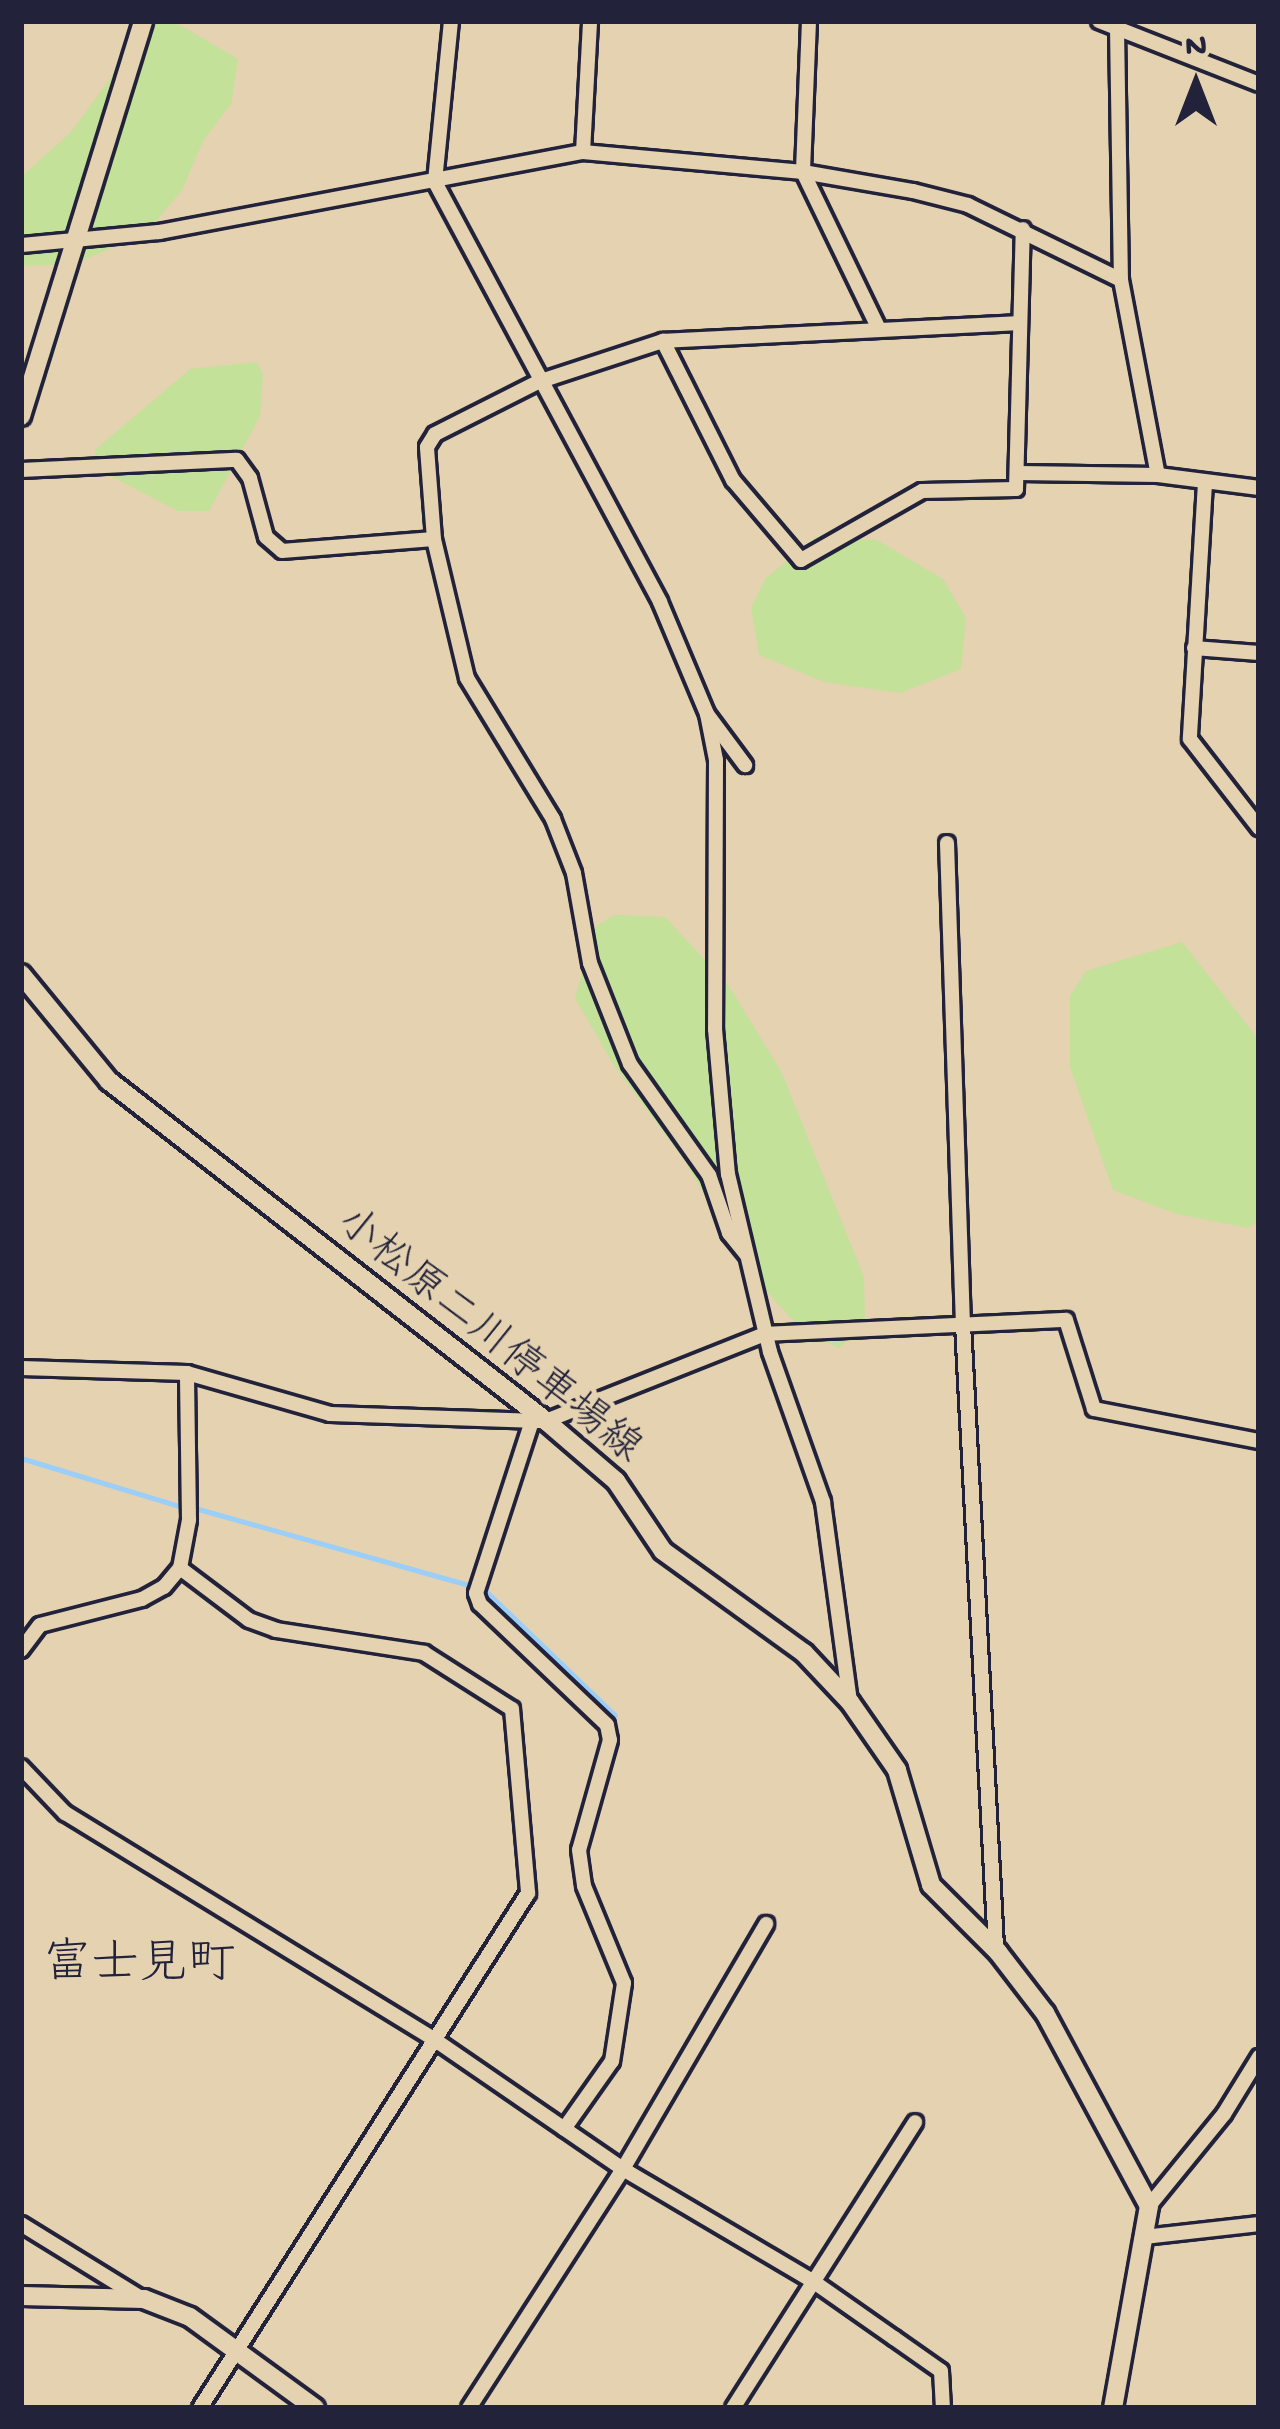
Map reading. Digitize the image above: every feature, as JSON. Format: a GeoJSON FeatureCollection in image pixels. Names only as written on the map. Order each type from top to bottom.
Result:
{"type":"FeatureCollection","features":[{"type":"Feature","properties":{"kind":"main road"},"geometry":{"type":"LineString","coordinates":[[21,416],[143,21]]}},
{"type":"Feature","properties":{"kind":"main road","name":"小松原二川停車場線"},"geometry":{"type":"LineString","coordinates":[[21,974],[109,1081],[616,1481],[663,1551],[804,1653],[850,1702],[897,1770],[931,1885],[998,1952],[1046,2013],[1149,2206]]}},
{"type":"Feature","properties":{"kind":"main road"},"geometry":{"type":"LineString","coordinates":[[1113,2408],[1149,2206]]}},
{"type":"Feature","properties":{"kind":"main road"},"geometry":{"type":"LineString","coordinates":[[21,2296],[145,2300],[190,2317],[315,2408]]}},
{"type":"Feature","properties":{"kind":"street"},"geometry":{"type":"LineString","coordinates":[[451,21],[435,182],[538,382],[565,421],[660,602],[707,714],[716,760],[715,1029],[728,1174],[765,1334],[823,1502],[850,1702]]}},
{"type":"Feature","properties":{"kind":"street"},"geometry":{"type":"LineString","coordinates":[[583,152],[590,21]]}},
{"type":"Feature","properties":{"kind":"street"},"geometry":{"type":"LineString","coordinates":[[809,21],[803,172],[878,327]]}},
{"type":"Feature","properties":{"kind":"street"},"geometry":{"type":"LineString","coordinates":[[1099,21],[1259,84]]}},
{"type":"Feature","properties":{"kind":"street"},"geometry":{"type":"LineString","coordinates":[[1117,28],[1121,280],[1158,476]]}},
{"type":"Feature","properties":{"kind":"street"},"geometry":{"type":"LineString","coordinates":[[21,245],[75,243],[583,152],[803,172],[968,205],[1121,280]]}},
{"type":"Feature","properties":{"kind":"street"},"geometry":{"type":"LineString","coordinates":[[663,341],[733,481],[801,560],[922,491],[1016,489],[1023,229]]}},
{"type":"Feature","properties":{"kind":"street"},"geometry":{"type":"LineString","coordinates":[[746,1254],[729,1233],[709,1175],[653,1101],[602,1001],[574,873],[539,793],[467,679],[434,539],[428,447],[435,434],[538,382],[663,341],[1019,323]]}},
{"type":"Feature","properties":{"kind":"street"},"geometry":{"type":"LineString","coordinates":[[21,470],[237,460],[250,478],[266,537],[282,550],[434,539]]}},
{"type":"Feature","properties":{"kind":"street"},"geometry":{"type":"LineString","coordinates":[[1019,473],[1158,476],[1259,488]]}},
{"type":"Feature","properties":{"kind":"street"},"geometry":{"type":"LineString","coordinates":[[1205,483],[1190,739],[1259,828]]}},
{"type":"Feature","properties":{"kind":"street"},"geometry":{"type":"LineString","coordinates":[[1194,648],[1259,653]]}},
{"type":"Feature","properties":{"kind":"street"},"geometry":{"type":"LineString","coordinates":[[707,714],[745,765]]}},
{"type":"Feature","properties":{"kind":"street"},"geometry":{"type":"LineString","coordinates":[[947,844],[963,1324],[992,1937],[998,1952]]}},
{"type":"Feature","properties":{"kind":"street"},"geometry":{"type":"LineString","coordinates":[[21,1368],[187,1373],[330,1414],[539,1421],[765,1334],[1066,1320],[1094,1408],[1259,1441]]}},
{"type":"Feature","properties":{"kind":"street"},"geometry":{"type":"LineString","coordinates":[[21,1650],[40,1625],[142,1599],[164,1587],[180,1568],[189,1520],[187,1373]]}},
{"type":"Feature","properties":{"kind":"street"},"geometry":{"type":"LineString","coordinates":[[539,1421],[476,1593],[480,1604],[607,1725],[610,1740],[579,1850],[584,1886],[624,1983],[612,2061],[564,2129]]}},
{"type":"Feature","properties":{"kind":"street"},"geometry":{"type":"LineString","coordinates":[[180,1568],[249,1620],[276,1630],[424,1653],[512,1708],[528,1893],[200,2408]]}},
{"type":"Feature","properties":{"kind":"street"},"geometry":{"type":"LineString","coordinates":[[21,1767],[64,1813],[435,2040],[623,2169],[814,2282],[941,2371],[944,2408]]}},
{"type":"Feature","properties":{"kind":"street"},"geometry":{"type":"LineString","coordinates":[[469,2408],[623,2169],[766,1924]]}},
{"type":"Feature","properties":{"kind":"street"},"geometry":{"type":"LineString","coordinates":[[1149,2206],[1224,2114],[1259,2057]]}},
{"type":"Feature","properties":{"kind":"street"},"geometry":{"type":"LineString","coordinates":[[734,2408],[915,2122]]}},
{"type":"Feature","properties":{"kind":"street"},"geometry":{"type":"LineString","coordinates":[[21,2224],[145,2300]]}},
{"type":"Feature","properties":{"kind":"street"},"geometry":{"type":"LineString","coordinates":[[1144,2236],[1259,2224]]}},
{"type":"Feature","properties":{"kind":"green space"},"geometry":{"type":"Polygon","coordinates":[[[153,21],[180,25],[238,59],[231,104],[203,141],[182,190],[146,233],[74,264],[21,266],[21,177],[71,132],[153,21]]]}},
{"type":"Feature","properties":{"kind":"green space"},"geometry":{"type":"Polygon","coordinates":[[[256,362],[263,374],[260,416],[209,511],[178,511],[97,469],[95,450],[190,369],[256,362]]]}},
{"type":"Feature","properties":{"kind":"green space"},"geometry":{"type":"Polygon","coordinates":[[[816,537],[877,540],[943,579],[966,618],[961,669],[900,693],[824,682],[759,655],[751,607],[766,578],[816,537]]]}},
{"type":"Feature","properties":{"kind":"green space"},"geometry":{"type":"Polygon","coordinates":[[[614,915],[665,917],[729,986],[782,1073],[864,1277],[865,1323],[839,1348],[804,1333],[745,1267],[685,1161],[613,1064],[575,998],[595,927],[614,915]]]}},
{"type":"Feature","properties":{"kind":"green space"},"geometry":{"type":"Polygon","coordinates":[[[1182,942],[1259,1040],[1259,1220],[1248,1228],[1177,1214],[1113,1190],[1070,1067],[1070,996],[1086,971],[1182,942]]]}},
{"type":"Feature","properties":{"kind":"waterway"},"geometry":{"type":"LineString","coordinates":[[21,1458],[182,1507]]}},
{"type":"Feature","properties":{"kind":"waterway"},"geometry":{"type":"LineString","coordinates":[[195,1508],[469,1585]]}},
{"type":"Feature","properties":{"kind":"waterway"},"geometry":{"type":"LineString","coordinates":[[486,1591],[615,1715]]}},
{"type":"Feature","properties":{"kind":"district","name":"富士見町"},"geometry":{"type":"Point","coordinates":[139,1968]}}]}
